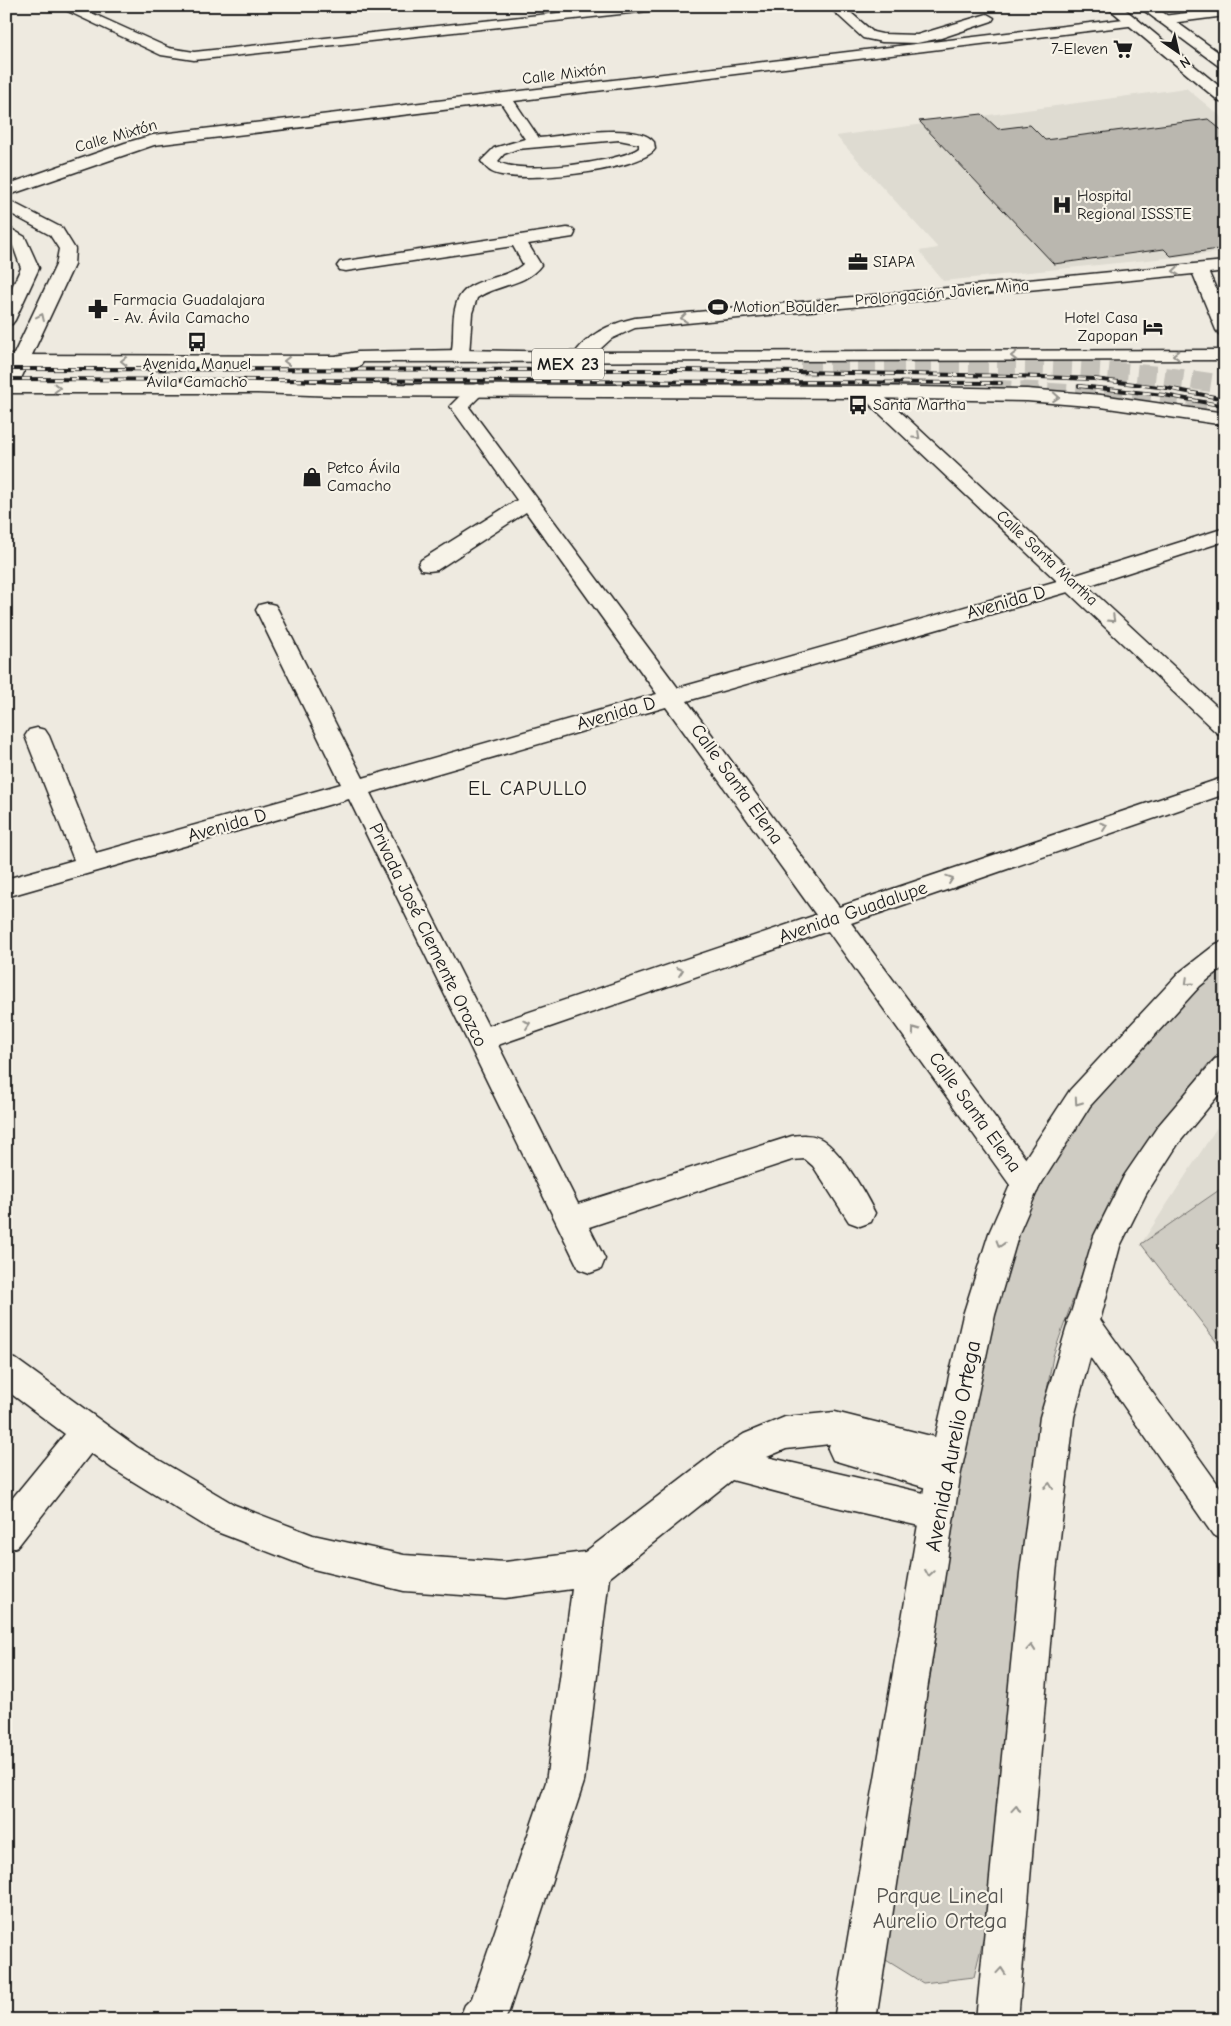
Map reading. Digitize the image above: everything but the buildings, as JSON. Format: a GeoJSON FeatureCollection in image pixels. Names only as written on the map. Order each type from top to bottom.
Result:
{"type":"FeatureCollection","features":[{"type":"Feature","properties":{"kind":"street"},"geometry":{"type":"LineString","coordinates":[[65,7],[166,52],[194,56],[459,29],[658,6]]}},
{"type":"Feature","properties":{"kind":"street"},"geometry":{"type":"LineString","coordinates":[[835,6],[868,35],[882,38],[917,39],[936,35],[987,18]]}},
{"type":"Feature","properties":{"kind":"street"},"geometry":{"type":"LineString","coordinates":[[1113,6],[1225,99]]}},
{"type":"Feature","properties":{"kind":"street"},"geometry":{"type":"LineString","coordinates":[[1145,6],[1225,64]]}},
{"type":"Feature","properties":{"kind":"street"},"geometry":{"type":"LineString","coordinates":[[1163,20],[1225,12]]}},
{"type":"Feature","properties":{"kind":"street"},"geometry":{"type":"LineString","coordinates":[[1163,20],[1225,78]]}},
{"type":"Feature","properties":{"kind":"street","name":"Calle Mixtón"},"geometry":{"type":"LineString","coordinates":[[6,191],[130,146],[153,140],[1132,22]]}},
{"type":"Feature","properties":{"kind":"street"},"geometry":{"type":"LineString","coordinates":[[505,98],[535,143]]}},
{"type":"Feature","properties":{"kind":"street"},"geometry":{"type":"LineString","coordinates":[[619,135],[641,139],[648,145],[644,152],[628,159],[532,174],[507,173],[494,168],[489,161],[494,154],[506,148],[535,143],[619,135]]}},
{"type":"Feature","properties":{"kind":"street"},"geometry":{"type":"LineString","coordinates":[[6,204],[56,232],[67,249],[65,265],[13,361],[7,388]]}},
{"type":"Feature","properties":{"kind":"street"},"geometry":{"type":"LineString","coordinates":[[6,231],[19,241],[30,268],[6,320]]}},
{"type":"Feature","properties":{"kind":"street"},"geometry":{"type":"LineString","coordinates":[[346,266],[567,232]]}},
{"type":"Feature","properties":{"kind":"street"},"geometry":{"type":"LineString","coordinates":[[460,355],[466,302],[473,293],[489,285],[527,272],[532,265],[518,240]]}},
{"type":"Feature","properties":{"kind":"street","name":"Prolongación Javier Mina"},"geometry":{"type":"LineString","coordinates":[[581,357],[600,336],[613,329],[635,323],[1225,266]]}},
{"type":"Feature","properties":{"kind":"street"},"geometry":{"type":"LineString","coordinates":[[1199,269],[1225,330]]}},
{"type":"Feature","properties":{"kind":"street"},"geometry":{"type":"LineString","coordinates":[[336,362],[358,357],[460,355],[581,357],[1225,355]]}},
{"type":"Feature","properties":{"kind":"street"},"geometry":{"type":"LineString","coordinates":[[850,356],[862,364],[866,377],[859,392]]}},
{"type":"Feature","properties":{"kind":"street","name":"MEX 23"},"geometry":{"type":"LineString","coordinates":[[13,361],[801,366]]}},
{"type":"Feature","properties":{"kind":"street","name":"MEX 23"},"geometry":{"type":"LineString","coordinates":[[7,388],[348,385],[803,386]]}},
{"type":"Feature","properties":{"kind":"street"},"geometry":{"type":"LineString","coordinates":[[257,387],[336,390],[859,392],[1027,395],[1102,401],[1225,419]]}},
{"type":"Feature","properties":{"kind":"street","name":"Calle Santa Elena"},"geometry":{"type":"LineString","coordinates":[[477,390],[459,406],[1026,1183]]}},
{"type":"Feature","properties":{"kind":"street","name":"Calle Santa Martha"},"geometry":{"type":"LineString","coordinates":[[859,392],[1074,583],[1225,727]]}},
{"type":"Feature","properties":{"kind":"street"},"geometry":{"type":"LineString","coordinates":[[429,566],[529,500]]}},
{"type":"Feature","properties":{"kind":"street","name":"Avenida D"},"geometry":{"type":"LineString","coordinates":[[6,888],[1074,583],[1225,534]]}},
{"type":"Feature","properties":{"kind":"street","name":"Privada José Clemente Orozco"},"geometry":{"type":"LineString","coordinates":[[268,610],[590,1259]]}},
{"type":"Feature","properties":{"kind":"street"},"geometry":{"type":"LineString","coordinates":[[37,736],[88,864]]}},
{"type":"Feature","properties":{"kind":"street","name":"Avenida Guadalupe"},"geometry":{"type":"LineString","coordinates":[[481,1040],[1225,784]]}},
{"type":"Feature","properties":{"kind":"street","name":"Avenida Aurelio Ortega"},"geometry":{"type":"LineString","coordinates":[[854,2020],[945,1466],[979,1315],[1004,1234],[1026,1183],[1080,1098],[1190,979],[1225,950]]}},
{"type":"Feature","properties":{"kind":"street"},"geometry":{"type":"LineString","coordinates":[[997,2020],[1038,1573],[1057,1417],[1105,1244],[1135,1185],[1168,1135],[1225,1067]]}},
{"type":"Feature","properties":{"kind":"street"},"geometry":{"type":"LineString","coordinates":[[570,1220],[792,1148],[810,1147],[823,1156],[860,1213]]}},
{"type":"Feature","properties":{"kind":"street"},"geometry":{"type":"LineString","coordinates":[[1083,1321],[1225,1523]]}},
{"type":"Feature","properties":{"kind":"street"},"geometry":{"type":"LineString","coordinates":[[6,1371],[90,1430],[125,1458],[224,1518],[313,1552],[404,1573],[505,1580],[592,1569],[728,1463],[756,1444],[785,1433],[945,1466]]}},
{"type":"Feature","properties":{"kind":"street"},"geometry":{"type":"LineString","coordinates":[[6,1534],[90,1430]]}},
{"type":"Feature","properties":{"kind":"street"},"geometry":{"type":"LineString","coordinates":[[728,1463],[937,1513]]}},
{"type":"Feature","properties":{"kind":"street"},"geometry":{"type":"LineString","coordinates":[[480,2020],[488,2011],[565,1782],[592,1569]]}},
{"type":"Feature","properties":{"kind":"shaded area","name":"Hospital Regional ISSSTE"},"geometry":{"type":"Polygon","coordinates":[[[1186,88],[1225,120],[1225,252],[943,281],[919,251],[938,248],[836,136],[1186,88]]]}},
{"type":"Feature","properties":{"kind":"shaded area"},"geometry":{"type":"Polygon","coordinates":[[[1225,1115],[1225,1353],[1141,1244],[1225,1115]]]}},
{"type":"Feature","properties":{"kind":"green space","name":"Parque Lineal Aurelio Ortega"},"geometry":{"type":"Polygon","coordinates":[[[1225,962],[1225,1047],[1208,1064],[1146,1146],[1097,1231],[1053,1356],[1038,1442],[988,1919],[974,1977],[923,1983],[881,1957],[898,1871],[935,1646],[948,1529],[997,1293],[1028,1204],[1074,1122],[1189,992],[1225,962]]]}},
{"type":"Feature","properties":{"kind":"green space"},"geometry":{"type":"Polygon","coordinates":[[[1225,1186],[1225,1353],[1141,1244],[1225,1186]]]}},
{"type":"Feature","properties":{"kind":"tunnel"},"geometry":{"type":"LineString","coordinates":[[801,366],[960,365],[1066,368],[1172,377],[1225,385]]}},
{"type":"Feature","properties":{"kind":"tunnel"},"geometry":{"type":"LineString","coordinates":[[992,389],[1109,396],[1225,412]]}},
{"type":"Feature","properties":{"kind":"railway"},"geometry":{"type":"LineString","coordinates":[[6,369],[681,370],[1013,376],[1094,379],[1167,388],[1225,399]]}},
{"type":"Feature","properties":{"kind":"railway"},"geometry":{"type":"LineString","coordinates":[[6,379],[1001,383]]}},
{"type":"Feature","properties":{"kind":"railway"},"geometry":{"type":"LineString","coordinates":[[1079,386],[1164,395],[1225,406]]}},
{"type":"Feature","properties":{"kind":"place","name":"7-Eleven"},"geometry":{"type":"Point","coordinates":[1123,49]}},
{"type":"Feature","properties":{"kind":"place","name":"Hospital Regional ISSSTE"},"geometry":{"type":"Point","coordinates":[1062,205]}},
{"type":"Feature","properties":{"kind":"place","name":"SIAPA"},"geometry":{"type":"Point","coordinates":[858,262]}},
{"type":"Feature","properties":{"kind":"place","name":"Motion Boulder"},"geometry":{"type":"Point","coordinates":[718,307]}},
{"type":"Feature","properties":{"kind":"place","name":"Farmacia Guadalajara - Av. Ávila Camacho"},"geometry":{"type":"Point","coordinates":[98,309]}},
{"type":"Feature","properties":{"kind":"place","name":"Hotel Casa Zapopan"},"geometry":{"type":"Point","coordinates":[1153,327]}},
{"type":"Feature","properties":{"kind":"place","name":"Avenida Manuel Ávila Camacho"},"geometry":{"type":"Point","coordinates":[197,342]}},
{"type":"Feature","properties":{"kind":"place","name":"Santa Martha"},"geometry":{"type":"Point","coordinates":[858,405]}},
{"type":"Feature","properties":{"kind":"place","name":"Petco Ávila Camacho"},"geometry":{"type":"Point","coordinates":[312,477]}},
{"type":"Feature","properties":{"kind":"district","name":"EL CAPULLO"},"geometry":{"type":"Point","coordinates":[528,788]}}]}
